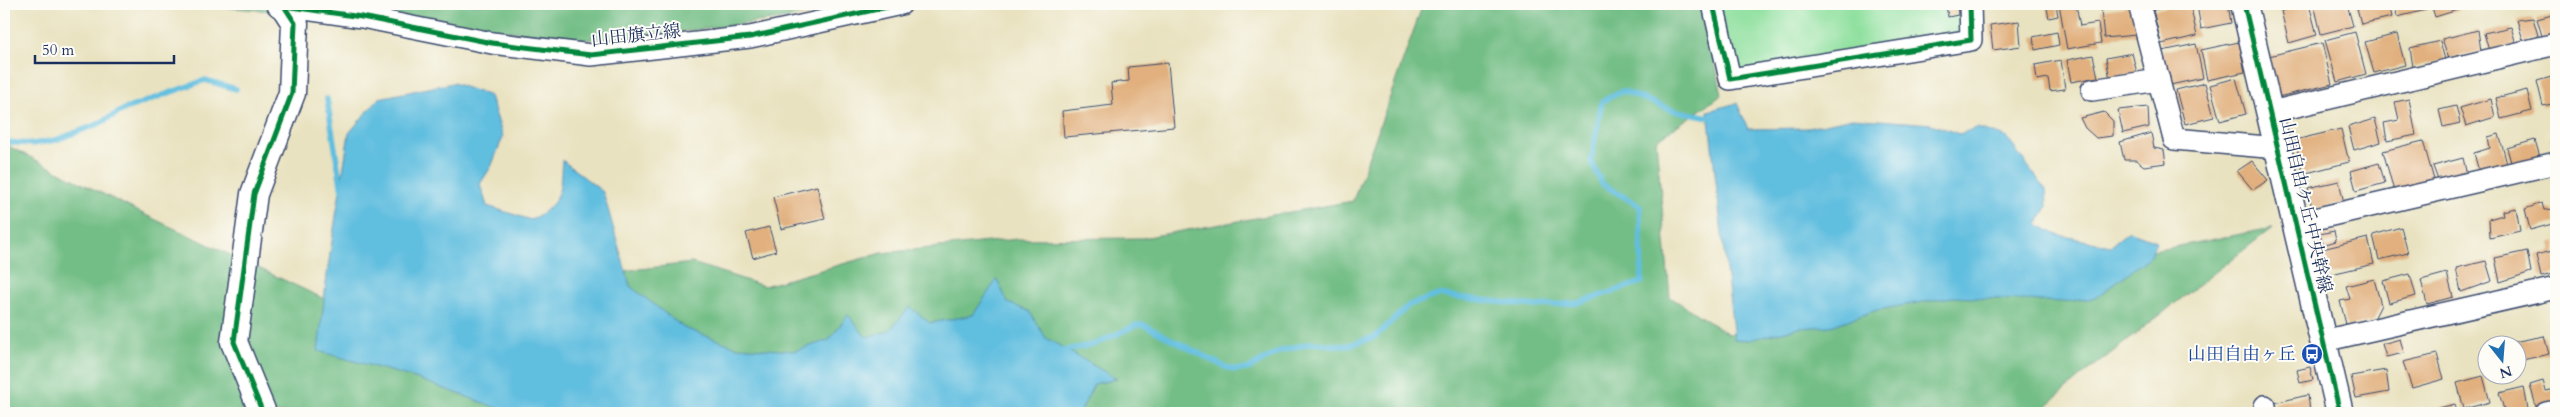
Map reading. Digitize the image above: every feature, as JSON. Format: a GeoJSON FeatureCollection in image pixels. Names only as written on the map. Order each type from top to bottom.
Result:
{"type":"FeatureCollection","features":[{"type":"Feature","properties":{"kind":"street","name":"山田旗立線"},"geometry":{"type":"LineString","coordinates":[[286,11],[362,17],[492,43],[591,55],[750,36],[901,4]]}},
{"type":"Feature","properties":{"kind":"street"},"geometry":{"type":"LineString","coordinates":[[1713,4],[1730,79],[1971,40],[1970,4]]}},
{"type":"Feature","properties":{"kind":"street"},"geometry":{"type":"LineString","coordinates":[[2139,4],[2174,139],[2278,148]]}},
{"type":"Feature","properties":{"kind":"street","name":"山田自由ケ丘中央幹線"},"geometry":{"type":"LineString","coordinates":[[2244,4],[2271,112],[2340,413]]}},
{"type":"Feature","properties":{"kind":"street"},"geometry":{"type":"LineString","coordinates":[[263,413],[234,342],[254,194],[292,93],[286,11]]}},
{"type":"Feature","properties":{"kind":"street"},"geometry":{"type":"LineString","coordinates":[[2271,112],[2556,44]]}},
{"type":"Feature","properties":{"kind":"street"},"geometry":{"type":"LineString","coordinates":[[2092,90],[2159,80]]}},
{"type":"Feature","properties":{"kind":"street"},"geometry":{"type":"LineString","coordinates":[[2297,223],[2556,163]]}},
{"type":"Feature","properties":{"kind":"street"},"geometry":{"type":"LineString","coordinates":[[2323,341],[2556,288]]}},
{"type":"Feature","properties":{"kind":"street"},"geometry":{"type":"LineString","coordinates":[[2546,413],[2556,411]]}},
{"type":"Feature","properties":{"kind":"green space"},"geometry":{"type":"Polygon","coordinates":[[[185,4],[843,4],[788,18],[664,34],[580,40],[494,29],[185,4]]]}},
{"type":"Feature","properties":{"kind":"green space"},"geometry":{"type":"Polygon","coordinates":[[[1423,4],[1702,4],[1722,95],[1656,140],[1670,297],[1728,334],[2272,228],[2079,378],[2038,413],[4,413],[4,144],[137,211],[335,304],[692,263],[764,286],[882,253],[1018,239],[1142,238],[1353,201],[1423,4]]]}},
{"type":"Feature","properties":{"kind":"green space"},"geometry":{"type":"Polygon","coordinates":[[[1719,4],[1964,4],[1970,35],[1732,78],[1719,4]]]}},
{"type":"Feature","properties":{"kind":"water"},"geometry":{"type":"Polygon","coordinates":[[[453,83],[490,96],[503,137],[491,167],[480,184],[487,206],[531,220],[549,208],[554,202],[559,190],[562,160],[603,192],[630,286],[684,328],[737,347],[794,351],[829,340],[848,315],[866,337],[889,331],[910,307],[930,323],[973,315],[997,279],[1008,303],[1029,311],[1046,338],[1117,379],[1094,384],[1080,413],[511,413],[415,378],[318,351],[328,267],[349,133],[379,98],[453,83]]]}},
{"type":"Feature","properties":{"kind":"water"},"geometry":{"type":"Polygon","coordinates":[[[1737,103],[1748,129],[1808,128],[1852,118],[1931,124],[1959,134],[1977,128],[2006,137],[2046,190],[2047,207],[2037,224],[2055,234],[2110,246],[2129,231],[2156,241],[2151,256],[2095,298],[2064,302],[1953,297],[1877,310],[1831,326],[1799,328],[1749,340],[1734,339],[1708,111],[1737,103]]]}},
{"type":"Feature","properties":{"kind":"building"},"geometry":{"type":"Polygon","coordinates":[[[1957,4],[1958,15],[1948,17],[1946,6],[1957,4]]]}},
{"type":"Feature","properties":{"kind":"building"},"geometry":{"type":"Polygon","coordinates":[[[2046,4],[2056,4],[2058,16],[2049,18],[2046,4]]]}},
{"type":"Feature","properties":{"kind":"building"},"geometry":{"type":"Polygon","coordinates":[[[2059,4],[2076,4],[2080,26],[2098,23],[2101,43],[2067,49],[2059,4]]]}},
{"type":"Feature","properties":{"kind":"building"},"geometry":{"type":"Polygon","coordinates":[[[2190,4],[2197,36],[2161,44],[2153,10],[2190,4]]]}},
{"type":"Feature","properties":{"kind":"building"},"geometry":{"type":"Polygon","coordinates":[[[2228,4],[2231,23],[2201,29],[2197,5],[2228,4]]]}},
{"type":"Feature","properties":{"kind":"building"},"geometry":{"type":"Polygon","coordinates":[[[2309,4],[2317,35],[2289,43],[2281,11],[2309,4]]]}},
{"type":"Feature","properties":{"kind":"building"},"geometry":{"type":"Polygon","coordinates":[[[2314,4],[2347,4],[2353,26],[2321,34],[2314,4]]]}},
{"type":"Feature","properties":{"kind":"building"},"geometry":{"type":"Polygon","coordinates":[[[2356,4],[2389,4],[2392,17],[2361,24],[2356,4]]]}},
{"type":"Feature","properties":{"kind":"building"},"geometry":{"type":"Polygon","coordinates":[[[2395,4],[2424,4],[2426,10],[2397,17],[2395,4]]]}},
{"type":"Feature","properties":{"kind":"building"},"geometry":{"type":"Polygon","coordinates":[[[2431,4],[2466,4],[2467,7],[2435,17],[2431,4]]]}},
{"type":"Feature","properties":{"kind":"building"},"geometry":{"type":"Polygon","coordinates":[[[2133,6],[2136,35],[2104,38],[2101,10],[2133,6]]]}},
{"type":"Feature","properties":{"kind":"building"},"geometry":{"type":"Polygon","coordinates":[[[2556,14],[2556,37],[2543,39],[2537,19],[2556,14]]]}},
{"type":"Feature","properties":{"kind":"building"},"geometry":{"type":"Polygon","coordinates":[[[2533,18],[2539,39],[2524,43],[2517,20],[2533,18]]]}},
{"type":"Feature","properties":{"kind":"building"},"geometry":{"type":"Polygon","coordinates":[[[2019,21],[2021,46],[1993,50],[1990,25],[2019,21]]]}},
{"type":"Feature","properties":{"kind":"building"},"geometry":{"type":"Polygon","coordinates":[[[2511,27],[2516,44],[2489,51],[2484,33],[2511,27]]]}},
{"type":"Feature","properties":{"kind":"building"},"geometry":{"type":"Polygon","coordinates":[[[2478,30],[2481,51],[2449,59],[2442,39],[2478,30]]]}},
{"type":"Feature","properties":{"kind":"building"},"geometry":{"type":"Polygon","coordinates":[[[2057,32],[2059,45],[2035,50],[2033,37],[2057,32]]]}},
{"type":"Feature","properties":{"kind":"building"},"geometry":{"type":"Polygon","coordinates":[[[2355,32],[2366,74],[2337,82],[2325,40],[2355,32]]]}},
{"type":"Feature","properties":{"kind":"building"},"geometry":{"type":"Polygon","coordinates":[[[2397,34],[2405,65],[2374,73],[2365,42],[2397,34]]]}},
{"type":"Feature","properties":{"kind":"building"},"geometry":{"type":"Polygon","coordinates":[[[2440,41],[2445,60],[2413,67],[2410,48],[2440,41]]]}},
{"type":"Feature","properties":{"kind":"building"},"geometry":{"type":"Polygon","coordinates":[[[2239,42],[2245,72],[2207,80],[2201,50],[2239,42]]]}},
{"type":"Feature","properties":{"kind":"building"},"geometry":{"type":"Polygon","coordinates":[[[2322,43],[2332,84],[2278,97],[2269,56],[2322,43]]]}},
{"type":"Feature","properties":{"kind":"building"},"geometry":{"type":"Polygon","coordinates":[[[2196,44],[2203,78],[2170,85],[2162,51],[2196,44]]]}},
{"type":"Feature","properties":{"kind":"building"},"geometry":{"type":"Polygon","coordinates":[[[2132,53],[2137,73],[2110,79],[2106,58],[2132,53]]]}},
{"type":"Feature","properties":{"kind":"building"},"geometry":{"type":"Polygon","coordinates":[[[2093,55],[2098,77],[2071,82],[2067,60],[2093,55]]]}},
{"type":"Feature","properties":{"kind":"building"},"geometry":{"type":"Polygon","coordinates":[[[2061,60],[2065,89],[2050,91],[2048,78],[2037,80],[2035,65],[2061,60]]]}},
{"type":"Feature","properties":{"kind":"building"},"geometry":{"type":"Polygon","coordinates":[[[1168,63],[1174,127],[1064,137],[1062,111],[1113,105],[1111,83],[1129,81],[1128,67],[1168,63]]]}},
{"type":"Feature","properties":{"kind":"building"},"geometry":{"type":"Polygon","coordinates":[[[2555,76],[2556,103],[2543,106],[2537,81],[2555,76]]]}},
{"type":"Feature","properties":{"kind":"building"},"geometry":{"type":"Polygon","coordinates":[[[2236,78],[2246,114],[2220,121],[2210,85],[2236,78]]]}},
{"type":"Feature","properties":{"kind":"building"},"geometry":{"type":"Polygon","coordinates":[[[2205,83],[2214,117],[2185,124],[2176,90],[2205,83]]]}},
{"type":"Feature","properties":{"kind":"building"},"geometry":{"type":"Polygon","coordinates":[[[2527,90],[2532,111],[2501,119],[2496,98],[2527,90]]]}},
{"type":"Feature","properties":{"kind":"building"},"geometry":{"type":"Polygon","coordinates":[[[2409,99],[2416,135],[2387,141],[2384,123],[2399,120],[2395,102],[2409,99]]]}},
{"type":"Feature","properties":{"kind":"building"},"geometry":{"type":"Polygon","coordinates":[[[2491,99],[2495,117],[2466,126],[2460,108],[2491,99]]]}},
{"type":"Feature","properties":{"kind":"building"},"geometry":{"type":"Polygon","coordinates":[[[2456,106],[2460,123],[2443,127],[2439,110],[2456,106]]]}},
{"type":"Feature","properties":{"kind":"building"},"geometry":{"type":"Polygon","coordinates":[[[2148,107],[2149,127],[2123,133],[2118,110],[2148,107]]]}},
{"type":"Feature","properties":{"kind":"building"},"geometry":{"type":"Polygon","coordinates":[[[2104,112],[2113,121],[2113,136],[2096,138],[2085,128],[2080,118],[2104,112]]]}},
{"type":"Feature","properties":{"kind":"building"},"geometry":{"type":"Polygon","coordinates":[[[2375,119],[2381,142],[2354,150],[2348,127],[2375,119]]]}},
{"type":"Feature","properties":{"kind":"building"},"geometry":{"type":"Polygon","coordinates":[[[2341,129],[2349,162],[2303,174],[2295,140],[2341,129]]]}},
{"type":"Feature","properties":{"kind":"building"},"geometry":{"type":"Polygon","coordinates":[[[2151,133],[2154,148],[2164,150],[2166,163],[2144,166],[2136,160],[2124,160],[2120,142],[2151,133]]]}},
{"type":"Feature","properties":{"kind":"building"},"geometry":{"type":"Polygon","coordinates":[[[2499,134],[2507,164],[2479,172],[2474,153],[2490,148],[2488,137],[2499,134]]]}},
{"type":"Feature","properties":{"kind":"building"},"geometry":{"type":"Polygon","coordinates":[[[2556,134],[2556,156],[2554,156],[2550,136],[2556,134]]]}},
{"type":"Feature","properties":{"kind":"building"},"geometry":{"type":"Polygon","coordinates":[[[2535,140],[2540,157],[2512,166],[2507,148],[2535,140]]]}},
{"type":"Feature","properties":{"kind":"building"},"geometry":{"type":"Polygon","coordinates":[[[2423,141],[2434,180],[2394,191],[2383,151],[2423,141]]]}},
{"type":"Feature","properties":{"kind":"building"},"geometry":{"type":"Polygon","coordinates":[[[2463,158],[2467,175],[2439,183],[2433,166],[2463,158]]]}},
{"type":"Feature","properties":{"kind":"building"},"geometry":{"type":"Polygon","coordinates":[[[2252,161],[2268,180],[2253,190],[2237,171],[2252,161]]]}},
{"type":"Feature","properties":{"kind":"building"},"geometry":{"type":"Polygon","coordinates":[[[2379,163],[2385,183],[2356,191],[2351,171],[2379,163]]]}},
{"type":"Feature","properties":{"kind":"building"},"geometry":{"type":"Polygon","coordinates":[[[2339,181],[2344,203],[2312,209],[2308,188],[2339,181]]]}},
{"type":"Feature","properties":{"kind":"building"},"geometry":{"type":"Polygon","coordinates":[[[817,186],[825,219],[781,229],[773,197],[817,186]]]}},
{"type":"Feature","properties":{"kind":"building"},"geometry":{"type":"Polygon","coordinates":[[[2542,203],[2544,210],[2554,209],[2556,223],[2530,230],[2525,209],[2542,203]]]}},
{"type":"Feature","properties":{"kind":"building"},"geometry":{"type":"Polygon","coordinates":[[[2516,208],[2520,231],[2490,238],[2489,219],[2503,215],[2502,211],[2516,208]]]}},
{"type":"Feature","properties":{"kind":"building"},"geometry":{"type":"Polygon","coordinates":[[[769,227],[776,251],[753,258],[746,233],[769,227]]]}},
{"type":"Feature","properties":{"kind":"building"},"geometry":{"type":"Polygon","coordinates":[[[2401,227],[2408,253],[2379,260],[2373,235],[2401,227]]]}},
{"type":"Feature","properties":{"kind":"building"},"geometry":{"type":"Polygon","coordinates":[[[2334,231],[2336,241],[2323,245],[2320,234],[2334,231]]]}},
{"type":"Feature","properties":{"kind":"building"},"geometry":{"type":"Polygon","coordinates":[[[2368,238],[2374,264],[2327,275],[2322,249],[2368,238]]]}},
{"type":"Feature","properties":{"kind":"building"},"geometry":{"type":"Polygon","coordinates":[[[2556,241],[2556,273],[2541,277],[2536,255],[2552,251],[2551,243],[2556,241]]]}},
{"type":"Feature","properties":{"kind":"building"},"geometry":{"type":"Polygon","coordinates":[[[2527,251],[2531,272],[2500,282],[2495,258],[2527,251]]]}},
{"type":"Feature","properties":{"kind":"building"},"geometry":{"type":"Polygon","coordinates":[[[2486,261],[2492,281],[2461,292],[2456,268],[2486,261]]]}},
{"type":"Feature","properties":{"kind":"building"},"geometry":{"type":"Polygon","coordinates":[[[2447,273],[2453,297],[2427,304],[2421,280],[2447,273]]]}},
{"type":"Feature","properties":{"kind":"building"},"geometry":{"type":"Polygon","coordinates":[[[2410,274],[2416,296],[2389,303],[2383,281],[2410,274]]]}},
{"type":"Feature","properties":{"kind":"building"},"geometry":{"type":"Polygon","coordinates":[[[2374,279],[2381,305],[2373,321],[2347,328],[2340,301],[2350,299],[2346,286],[2374,279]]]}},
{"type":"Feature","properties":{"kind":"building"},"geometry":{"type":"Polygon","coordinates":[[[2544,336],[2549,354],[2528,359],[2528,339],[2544,336]]]}},
{"type":"Feature","properties":{"kind":"building"},"geometry":{"type":"Polygon","coordinates":[[[2400,339],[2404,353],[2386,357],[2382,344],[2400,339]]]}},
{"type":"Feature","properties":{"kind":"building"},"geometry":{"type":"Polygon","coordinates":[[[2437,354],[2444,379],[2412,388],[2403,362],[2437,354]]]}},
{"type":"Feature","properties":{"kind":"building"},"geometry":{"type":"Polygon","coordinates":[[[2310,367],[2313,380],[2300,383],[2297,370],[2310,367]]]}},
{"type":"Feature","properties":{"kind":"building"},"geometry":{"type":"Polygon","coordinates":[[[2386,370],[2389,392],[2356,398],[2351,376],[2386,370]]]}},
{"type":"Feature","properties":{"kind":"building"},"geometry":{"type":"Polygon","coordinates":[[[2478,377],[2478,384],[2485,384],[2490,402],[2464,409],[2457,383],[2478,377]]]}},
{"type":"Feature","properties":{"kind":"building"},"geometry":{"type":"Polygon","coordinates":[[[2543,381],[2546,391],[2556,389],[2556,406],[2537,410],[2530,385],[2543,381]]]}},
{"type":"Feature","properties":{"kind":"building"},"geometry":{"type":"Polygon","coordinates":[[[2524,387],[2528,409],[2505,413],[2499,393],[2524,387]]]}},
{"type":"Feature","properties":{"kind":"building"},"geometry":{"type":"Polygon","coordinates":[[[2308,395],[2310,411],[2277,413],[2274,403],[2308,395]]]}},
{"type":"Feature","properties":{"kind":"building"},"geometry":{"type":"Polygon","coordinates":[[[2455,404],[2457,413],[2419,413],[2455,404]]]}},
{"type":"Feature","properties":{"kind":"waterway"},"geometry":{"type":"LineString","coordinates":[[4,142],[33,144],[56,140],[98,124],[125,109],[205,80],[236,89]]}},
{"type":"Feature","properties":{"kind":"waterway"},"geometry":{"type":"LineString","coordinates":[[1061,351],[1096,344],[1136,325],[1144,325],[1225,367],[1235,370],[1248,369],[1280,351],[1312,343],[1345,346],[1375,337],[1409,305],[1438,295],[1536,306],[1578,303],[1642,282],[1640,206],[1602,184],[1591,161],[1602,101],[1623,91],[1672,110],[1715,118]]}},
{"type":"Feature","properties":{"kind":"waterway"},"geometry":{"type":"LineString","coordinates":[[327,99],[342,191]]}},
{"type":"Feature","properties":{"kind":"cycle path"},"geometry":{"type":"LineString","coordinates":[[263,413],[234,342],[254,194],[292,93],[295,23],[284,6],[280,4]]}},
{"type":"Feature","properties":{"kind":"cycle path"},"geometry":{"type":"LineString","coordinates":[[284,6],[362,17],[492,43],[591,55],[750,37],[901,4]]}},
{"type":"Feature","properties":{"kind":"cycle path"},"geometry":{"type":"LineString","coordinates":[[1713,4],[1730,79],[1971,40],[1970,4]]}},
{"type":"Feature","properties":{"kind":"cycle path"},"geometry":{"type":"LineString","coordinates":[[2244,4],[2340,413]]}},
{"type":"Feature","properties":{"kind":"place","name":"山田自由ヶ丘"},"geometry":{"type":"Point","coordinates":[2312,354]}}]}
